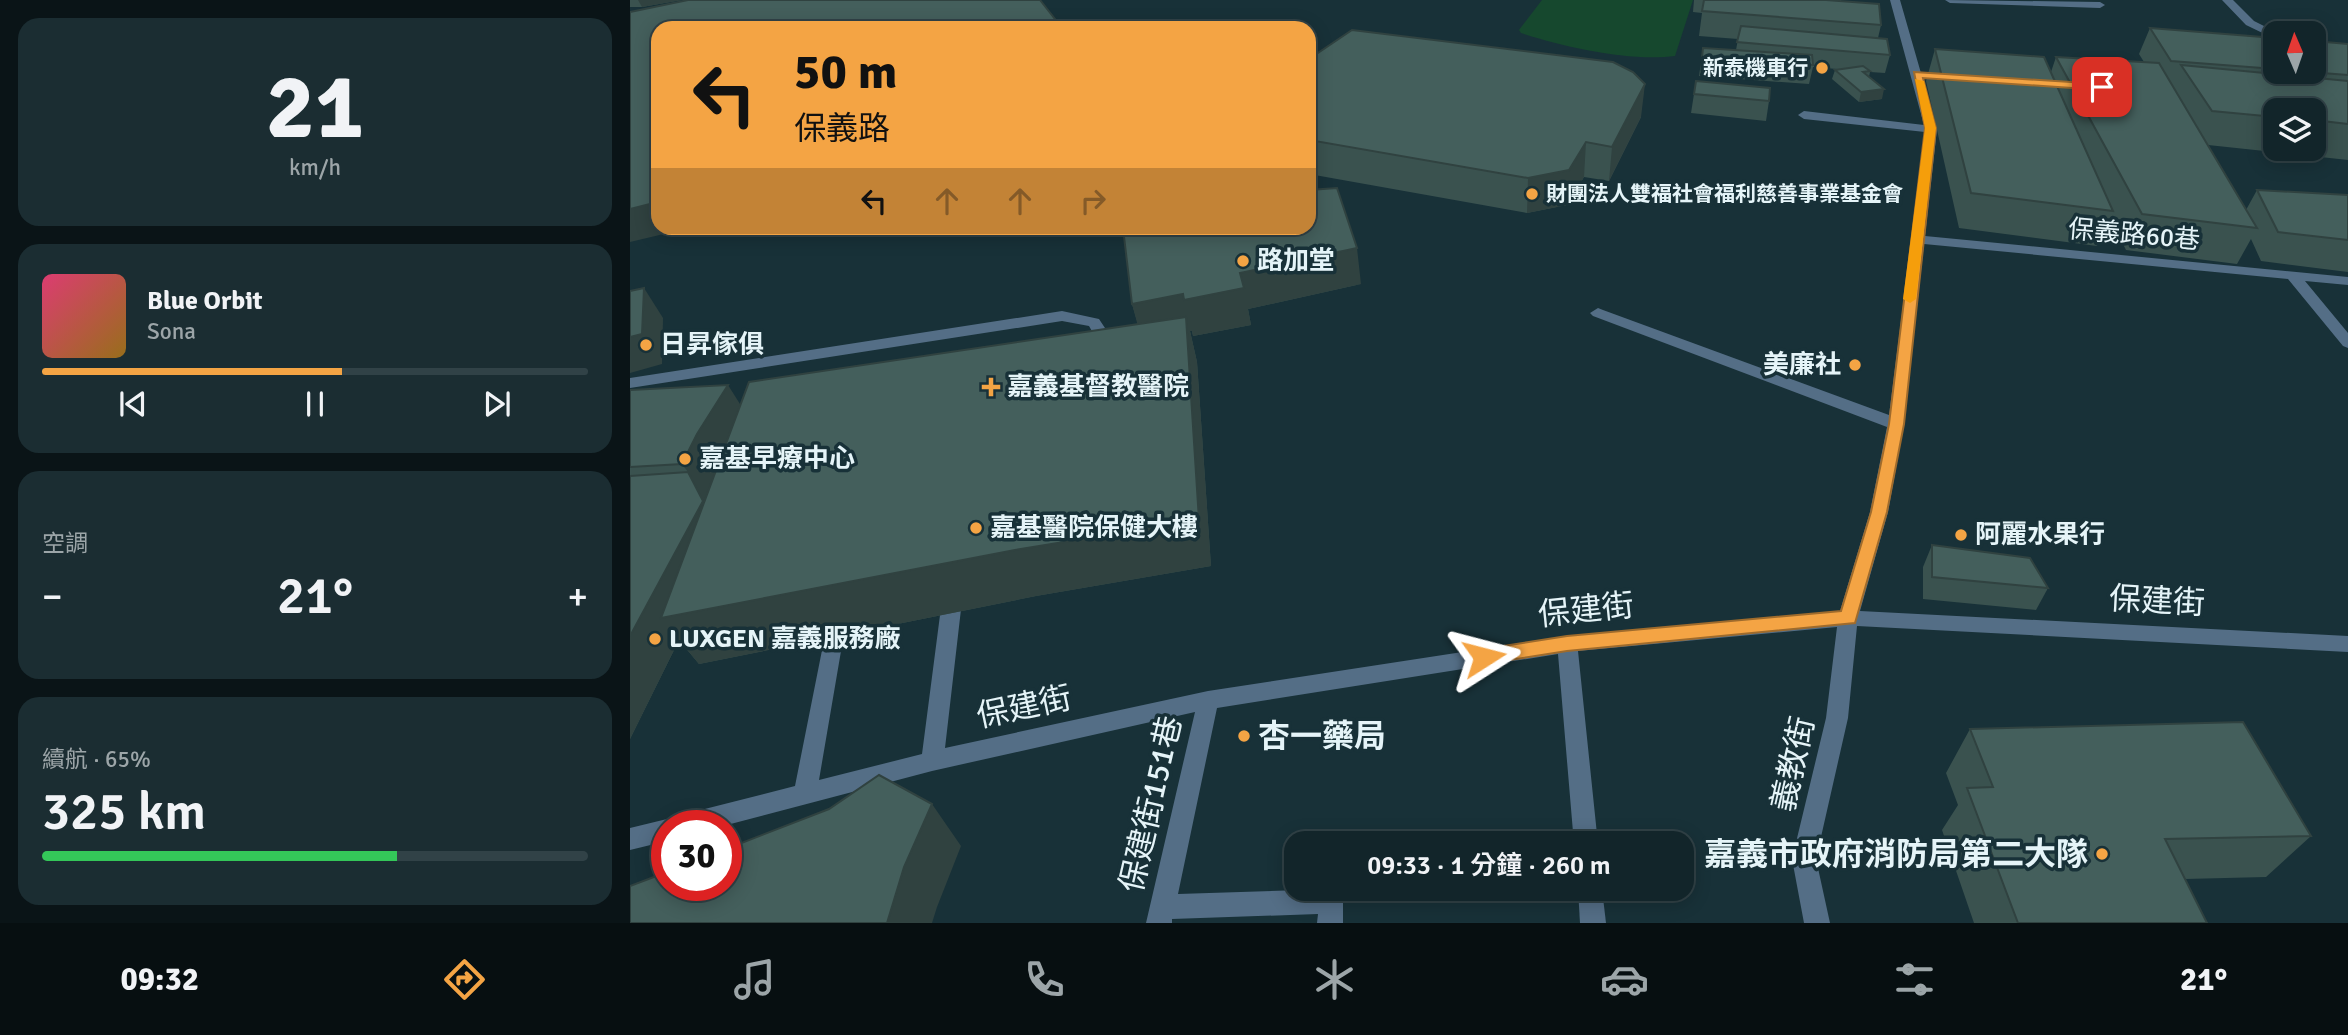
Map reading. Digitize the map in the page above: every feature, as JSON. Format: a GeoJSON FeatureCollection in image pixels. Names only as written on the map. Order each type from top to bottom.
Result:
{"type":"FeatureCollection","features":[{"type":"Feature","properties":{"kind":"street"},"geometry":{"type":"LineString","coordinates":[[1804,116],[1931,128],[1924,75],[1895,0]]}},
{"type":"Feature","properties":{"kind":"street"},"geometry":{"type":"LineString","coordinates":[[1950,0],[2100,5]]}},
{"type":"Feature","properties":{"kind":"street"},"geometry":{"type":"LineString","coordinates":[[2227,0],[2250,23],[2263,30]]}},
{"type":"Feature","properties":{"kind":"street","name":"義教街"},"geometry":{"type":"LineString","coordinates":[[1817,923],[1804,859],[1837,718],[1848,618],[1879,512],[1896,424],[1931,128]]}},
{"type":"Feature","properties":{"kind":"street","name":"保義路60巷"},"geometry":{"type":"LineString","coordinates":[[1916,239],[2348,281]]}},
{"type":"Feature","properties":{"kind":"street"},"geometry":{"type":"LineString","coordinates":[[2291,274],[2348,342]]}},
{"type":"Feature","properties":{"kind":"street"},"geometry":{"type":"LineString","coordinates":[[1598,313],[1896,424]]}},
{"type":"Feature","properties":{"kind":"street"},"geometry":{"type":"LineString","coordinates":[[630,383],[1062,316],[1094,322],[1105,340],[1104,359],[1095,365]]}},
{"type":"Feature","properties":{"kind":"street"},"geometry":{"type":"LineString","coordinates":[[932,761],[955,576]]}},
{"type":"Feature","properties":{"kind":"street"},"geometry":{"type":"LineString","coordinates":[[805,794],[842,592]]}},
{"type":"Feature","properties":{"kind":"street","name":"保建街"},"geometry":{"type":"LineString","coordinates":[[742,810],[932,761],[1208,700],[1567,643],[1848,618],[2348,644]]}},
{"type":"Feature","properties":{"kind":"street"},"geometry":{"type":"LineString","coordinates":[[1567,643],[1585,831]]}},
{"type":"Feature","properties":{"kind":"street","name":"保建街151巷"},"geometry":{"type":"LineString","coordinates":[[1160,915],[1208,700]]}},
{"type":"Feature","properties":{"kind":"street"},"geometry":{"type":"LineString","coordinates":[[630,839],[651,834]]}},
{"type":"Feature","properties":{"kind":"street"},"geometry":{"type":"LineString","coordinates":[[1160,915],[1331,901],[1330,923]]}},
{"type":"Feature","properties":{"kind":"street"},"geometry":{"type":"LineString","coordinates":[[1591,901],[1593,923]]}},
{"type":"Feature","properties":{"kind":"green space"},"geometry":{"type":"Polygon","coordinates":[[[1542,0],[1693,0],[1675,56],[1638,57],[1597,52],[1521,33],[1519,30],[1542,0]]]}},
{"type":"Feature","properties":{"kind":"building"},"geometry":{"type":"Polygon","coordinates":[[[688,0],[1040,0],[1056,21],[651,21],[651,204],[630,209],[630,12],[688,0]]]}},
{"type":"Feature","properties":{"kind":"building"},"geometry":{"type":"Polygon","coordinates":[[[1704,0],[1826,0],[1879,4],[1881,25],[1702,11],[1704,0]]]}},
{"type":"Feature","properties":{"kind":"building"},"geometry":{"type":"Polygon","coordinates":[[[1741,26],[1887,39],[1890,55],[1737,42],[1741,26]]]}},
{"type":"Feature","properties":{"kind":"building"},"geometry":{"type":"Polygon","coordinates":[[[2150,28],[2263,37],[2263,68],[2171,61],[2150,28]]]}},
{"type":"Feature","properties":{"kind":"building"},"geometry":{"type":"Polygon","coordinates":[[[1352,30],[1613,62],[1633,72],[1645,84],[1612,147],[1586,142],[1569,170],[1528,178],[1316,141],[1316,54],[1352,30]]]}},
{"type":"Feature","properties":{"kind":"building"},"geometry":{"type":"Polygon","coordinates":[[[2326,42],[2348,44],[2348,75],[2326,73],[2326,42]]]}},
{"type":"Feature","properties":{"kind":"building"},"geometry":{"type":"Polygon","coordinates":[[[1703,48],[1812,55],[1813,65],[1702,58],[1703,48]]]}},
{"type":"Feature","properties":{"kind":"building"},"geometry":{"type":"Polygon","coordinates":[[[1935,49],[2044,57],[2113,211],[1971,193],[1935,49]]]}},
{"type":"Feature","properties":{"kind":"building"},"geometry":{"type":"Polygon","coordinates":[[[2056,57],[2159,63],[2257,228],[2142,214],[2056,57]]]}},
{"type":"Feature","properties":{"kind":"building"},"geometry":{"type":"Polygon","coordinates":[[[2181,65],[2263,73],[2263,84],[2326,84],[2326,79],[2348,81],[2348,124],[2326,121],[2326,98],[2263,98],[2263,116],[2212,111],[2181,65]]]}},
{"type":"Feature","properties":{"kind":"building"},"geometry":{"type":"Polygon","coordinates":[[[1863,66],[1870,71],[1863,72],[1884,89],[1861,92],[1835,70],[1863,66]]]}},
{"type":"Feature","properties":{"kind":"building"},"geometry":{"type":"Polygon","coordinates":[[[1696,81],[1770,88],[1769,101],[1694,94],[1696,81]]]}},
{"type":"Feature","properties":{"kind":"building"},"geometry":{"type":"Polygon","coordinates":[[[1337,188],[1357,248],[1240,273],[1244,288],[1184,300],[1183,294],[1132,304],[1124,235],[1316,235],[1316,190],[1337,188]]]}},
{"type":"Feature","properties":{"kind":"building"},"geometry":{"type":"Polygon","coordinates":[[[2257,190],[2348,195],[2348,240],[2278,232],[2257,190]]]}},
{"type":"Feature","properties":{"kind":"building"},"geometry":{"type":"Polygon","coordinates":[[[644,288],[642,334],[630,337],[630,291],[644,288]]]}},
{"type":"Feature","properties":{"kind":"building","name":"嘉基醫院保健大樓"},"geometry":{"type":"Polygon","coordinates":[[[1186,317],[1199,520],[1015,550],[661,618],[749,382],[1186,317]]]}},
{"type":"Feature","properties":{"kind":"building"},"geometry":{"type":"Polygon","coordinates":[[[728,385],[697,434],[682,464],[630,467],[630,390],[728,385]]]}},
{"type":"Feature","properties":{"kind":"building"},"geometry":{"type":"Polygon","coordinates":[[[688,472],[703,501],[630,636],[630,476],[688,472]]]}},
{"type":"Feature","properties":{"kind":"building"},"geometry":{"type":"Polygon","coordinates":[[[1932,545],[2030,558],[2048,588],[1932,577],[1932,545]]]}},
{"type":"Feature","properties":{"kind":"building","name":"嘉義市政府消防局第二大隊"},"geometry":{"type":"Polygon","coordinates":[[[2243,722],[2311,836],[2165,839],[2207,923],[2018,923],[1967,788],[1993,787],[1970,729],[2243,722]]]}},
{"type":"Feature","properties":{"kind":"building"},"geometry":{"type":"Polygon","coordinates":[[[879,775],[932,804],[904,867],[887,923],[630,923],[630,886],[651,878],[651,901],[742,901],[742,843],[829,809],[879,775]]]}},
{"type":"Feature","properties":{"kind":"slow traffic"},"geometry":{"type":"LineString","coordinates":[[1910,299],[1931,128],[1919,81]]}},
{"type":"Feature","properties":{"kind":"place","name":"新泰機車行"},"geometry":{"type":"Point","coordinates":[1822,68]}},
{"type":"Feature","properties":{"kind":"place","name":"財團法人雙福社會福利慈善事業基金會"},"geometry":{"type":"Point","coordinates":[1532,194]}},
{"type":"Feature","properties":{"kind":"place","name":"路加堂"},"geometry":{"type":"Point","coordinates":[1243,261]}},
{"type":"Feature","properties":{"kind":"place","name":"日昇傢俱"},"geometry":{"type":"Point","coordinates":[646,345]}},
{"type":"Feature","properties":{"kind":"place","name":"美廉社"},"geometry":{"type":"Point","coordinates":[1855,365]}},
{"type":"Feature","properties":{"kind":"place","name":"嘉義基督教醫院"},"geometry":{"type":"Point","coordinates":[991,387]}},
{"type":"Feature","properties":{"kind":"place","name":"嘉基早療中心"},"geometry":{"type":"Point","coordinates":[685,459]}},
{"type":"Feature","properties":{"kind":"place","name":"嘉基醫院保健大樓"},"geometry":{"type":"Point","coordinates":[976,528]}},
{"type":"Feature","properties":{"kind":"place","name":"阿麗水果行"},"geometry":{"type":"Point","coordinates":[1961,535]}},
{"type":"Feature","properties":{"kind":"place","name":"LUXGEN 嘉義服務廠"},"geometry":{"type":"Point","coordinates":[655,639]}},
{"type":"Feature","properties":{"kind":"place","name":"杏一藥局"},"geometry":{"type":"Point","coordinates":[1244,736]}},
{"type":"Feature","properties":{"kind":"place","name":"嘉義市政府消防局第二大隊"},"geometry":{"type":"Point","coordinates":[2102,854]}},
{"type":"Feature","properties":{"kind":"route"},"geometry":{"type":"LineString","coordinates":[[1484,657],[1567,643],[1848,618],[1879,512],[1896,424],[1931,128],[1917,75],[2102,87]]}}]}
